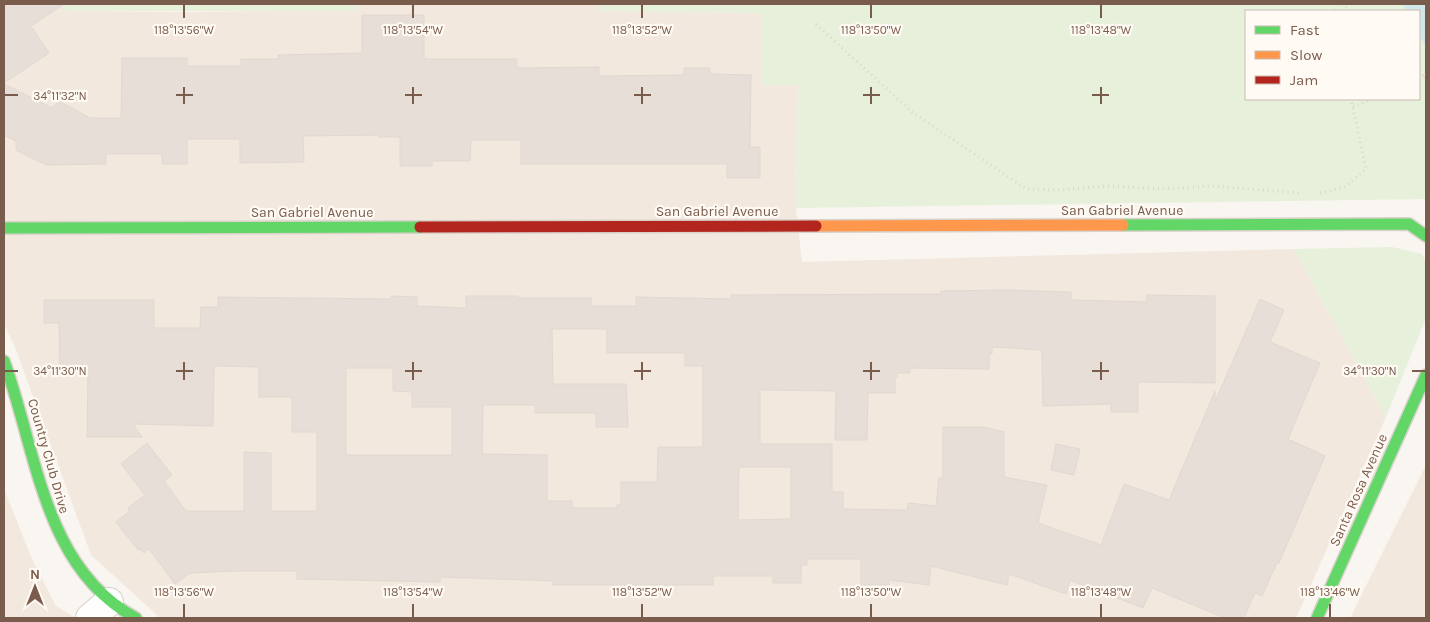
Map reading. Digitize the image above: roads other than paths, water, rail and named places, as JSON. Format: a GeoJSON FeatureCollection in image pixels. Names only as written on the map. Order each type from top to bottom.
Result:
{"type":"FeatureCollection","features":[{"type":"Feature","properties":{"kind":"street","name":"San Gabriel Avenue"},"geometry":{"type":"LineString","coordinates":[[4,228],[1409,224],[1426,236]]}},
{"type":"Feature","properties":{"kind":"street","name":"Country Club Drive"},"geometry":{"type":"LineString","coordinates":[[4,361],[12,382],[44,499],[56,531],[78,568],[99,610],[136,618]]}},
{"type":"Feature","properties":{"kind":"street","name":"Santa Rosa Avenue"},"geometry":{"type":"LineString","coordinates":[[1318,618],[1426,375]]}},
{"type":"Feature","properties":{"kind":"water"},"geometry":{"type":"Polygon","coordinates":[[[1402,4],[1426,4],[1426,48],[1420,36],[1420,10],[1406,10],[1402,4]]]}}]}
